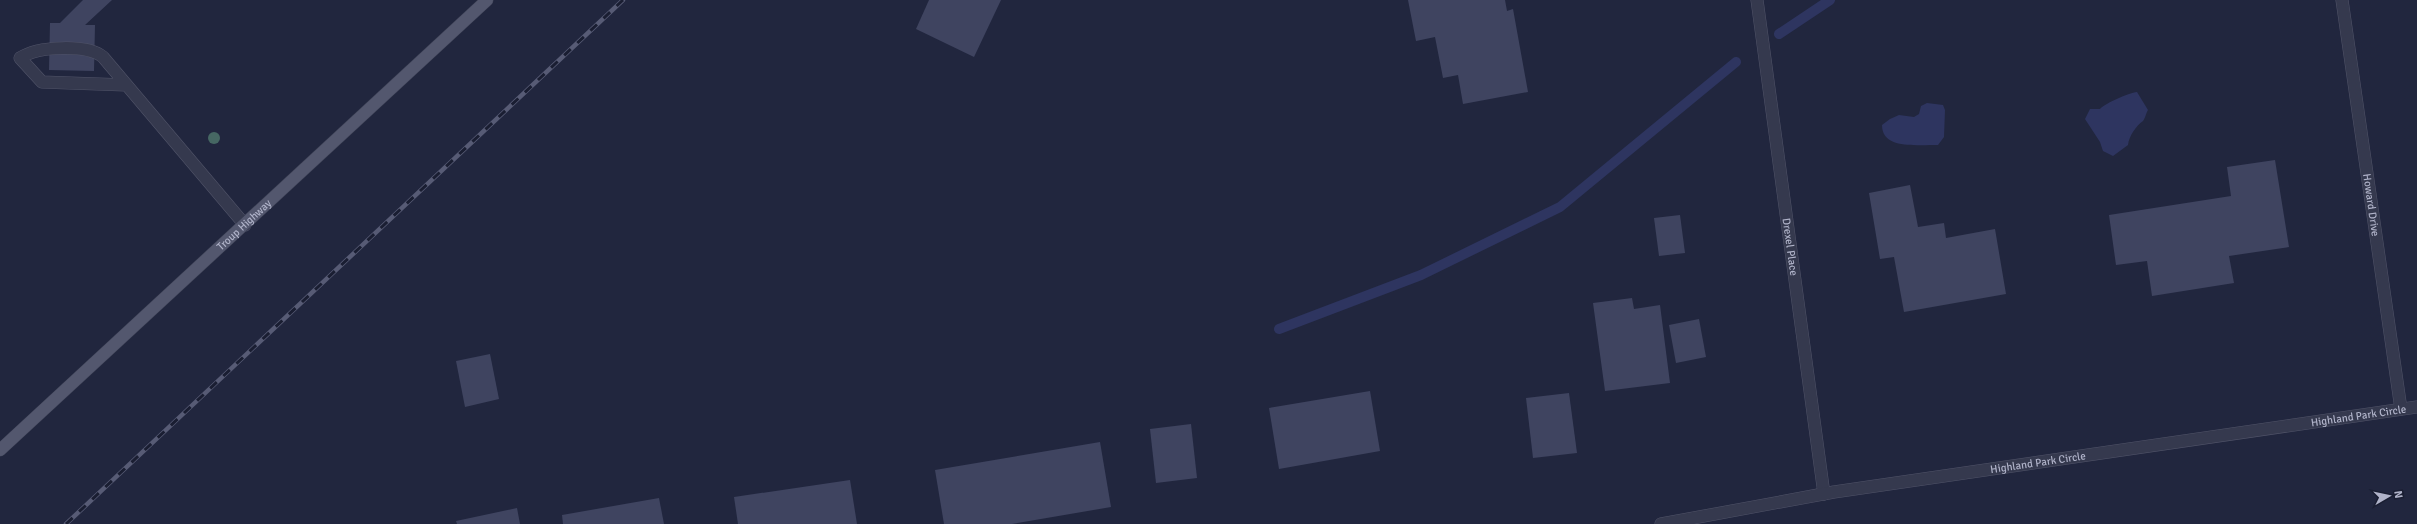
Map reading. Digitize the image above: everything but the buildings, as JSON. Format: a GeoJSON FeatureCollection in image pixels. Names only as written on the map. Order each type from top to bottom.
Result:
{"type":"FeatureCollection","features":[{"type":"Feature","properties":{"kind":"main road","name":"Troup Highway"},"geometry":{"type":"LineString","coordinates":[[0,450],[487,0]]}},
{"type":"Feature","properties":{"kind":"street","name":"Drexel Place"},"geometry":{"type":"LineString","coordinates":[[1757,0],[1824,494]]}},
{"type":"Feature","properties":{"kind":"street","name":"Howard Drive"},"geometry":{"type":"LineString","coordinates":[[2342,0],[2401,409]]}},
{"type":"Feature","properties":{"kind":"street"},"geometry":{"type":"LineString","coordinates":[[126,85],[42,82],[20,58],[35,50],[88,50],[103,57],[245,225]]}},
{"type":"Feature","properties":{"kind":"street","name":"Highland Park Circle"},"geometry":{"type":"LineString","coordinates":[[1660,524],[1824,494],[2417,407]]}},
{"type":"Feature","properties":{"kind":"water"},"geometry":{"type":"Polygon","coordinates":[[[2137,92],[2148,110],[2144,120],[2135,128],[2131,135],[2128,145],[2113,156],[2103,151],[2100,142],[2085,119],[2090,109],[2100,109],[2117,99],[2137,92]]]}},
{"type":"Feature","properties":{"kind":"water"},"geometry":{"type":"Polygon","coordinates":[[[1927,103],[1943,105],[1945,110],[1944,137],[1938,145],[1903,144],[1888,139],[1884,133],[1882,125],[1899,115],[1914,117],[1919,114],[1921,106],[1927,103]]]}},
{"type":"Feature","properties":{"kind":"waterway"},"geometry":{"type":"LineString","coordinates":[[1779,34],[1830,0]]}},
{"type":"Feature","properties":{"kind":"waterway"},"geometry":{"type":"LineString","coordinates":[[1279,329],[1421,275],[1560,207],[1736,62]]}},
{"type":"Feature","properties":{"kind":"railway"},"geometry":{"type":"LineString","coordinates":[[66,524],[623,0]]}}]}
